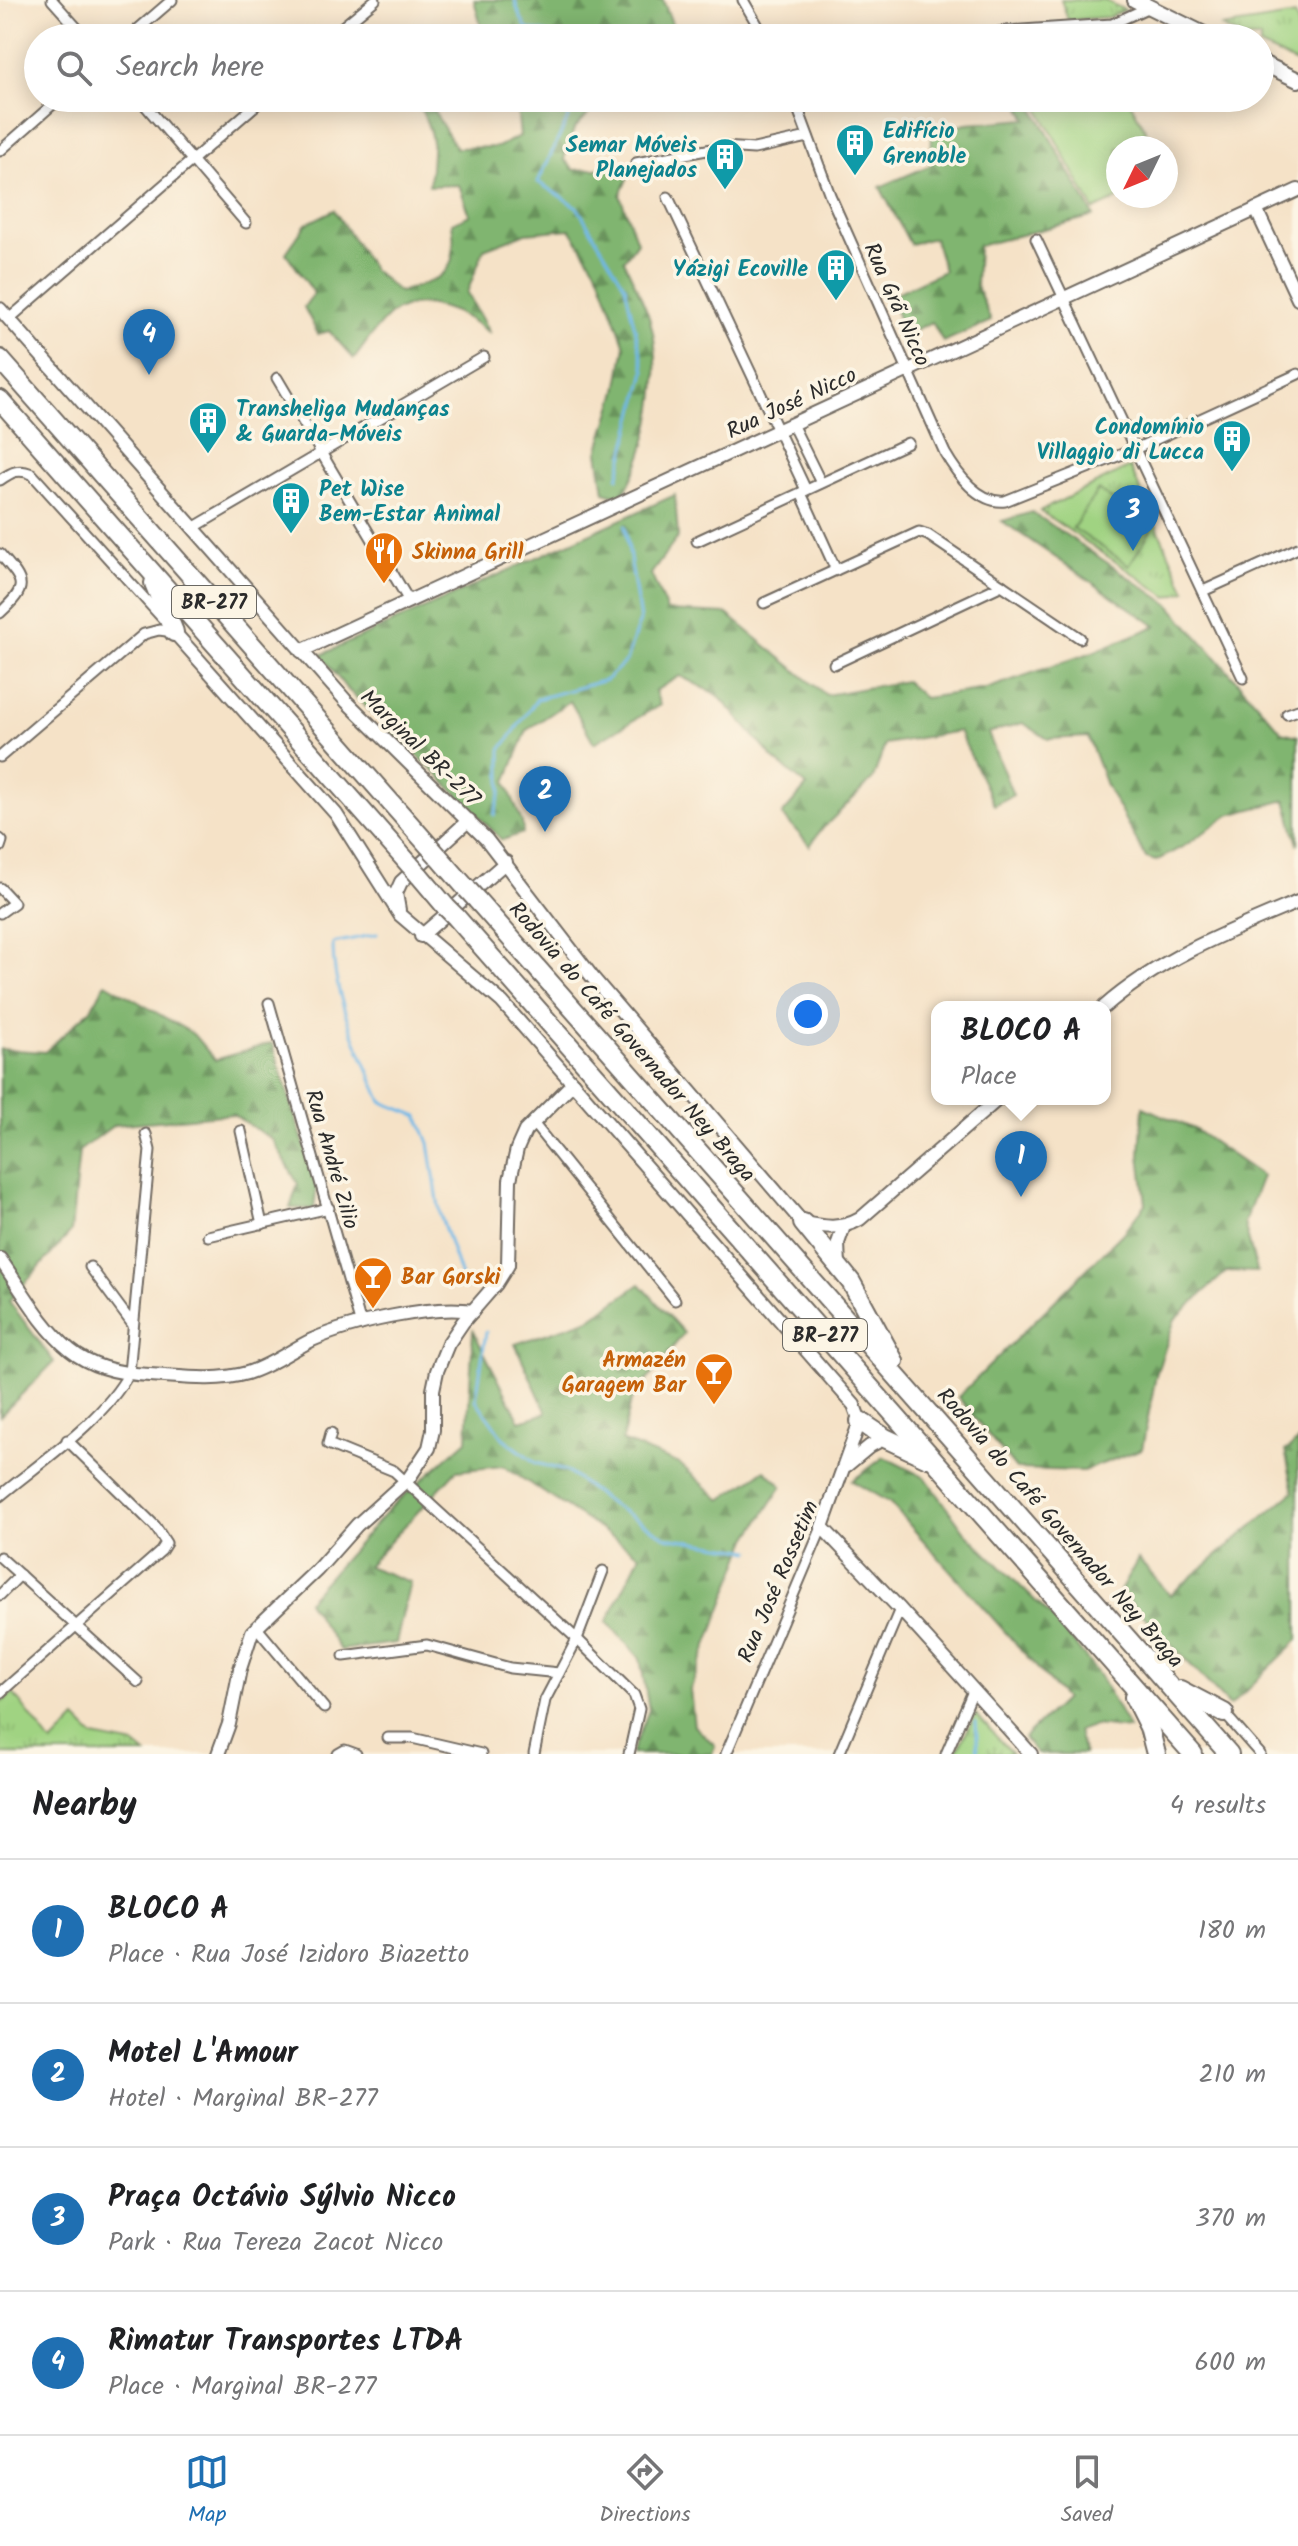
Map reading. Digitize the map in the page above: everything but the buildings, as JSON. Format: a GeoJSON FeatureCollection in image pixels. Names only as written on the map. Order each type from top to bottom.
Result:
{"type":"FeatureCollection","features":[{"type":"Feature","properties":{"kind":"highway","name":"Rodovia do Café Governador Ney Braga"},"geometry":{"type":"LineString","coordinates":[[0,359],[1229,1754]]}},
{"type":"Feature","properties":{"kind":"highway","name":"BR-277"},"geometry":{"type":"LineString","coordinates":[[0,400],[1193,1754]]}},
{"type":"Feature","properties":{"kind":"highway"},"geometry":{"type":"LineString","coordinates":[[149,569],[174,632]]}},
{"type":"Feature","properties":{"kind":"highway"},"geometry":{"type":"LineString","coordinates":[[803,1223],[856,1290],[910,1392]]}},
{"type":"Feature","properties":{"kind":"highway"},"geometry":{"type":"LineString","coordinates":[[860,1421],[885,1438],[936,1462]]}},
{"type":"Feature","properties":{"kind":"highway"},"geometry":{"type":"LineString","coordinates":[[1108,1658],[1142,1711],[1156,1754]]}},
{"type":"Feature","properties":{"kind":"highway"},"geometry":{"type":"LineString","coordinates":[[1167,1683],[1224,1713]]}},
{"type":"Feature","properties":{"kind":"main road"},"geometry":{"type":"LineString","coordinates":[[1142,3],[1184,24]]}},
{"type":"Feature","properties":{"kind":"main road"},"geometry":{"type":"LineString","coordinates":[[1274,69],[1298,80]]}},
{"type":"Feature","properties":{"kind":"street"},"geometry":{"type":"LineString","coordinates":[[52,0],[73,24]]}},
{"type":"Feature","properties":{"kind":"street"},"geometry":{"type":"LineString","coordinates":[[144,24],[172,0]]}},
{"type":"Feature","properties":{"kind":"street"},"geometry":{"type":"LineString","coordinates":[[346,24],[375,0]]}},
{"type":"Feature","properties":{"kind":"street"},"geometry":{"type":"LineString","coordinates":[[743,0],[757,24]]}},
{"type":"Feature","properties":{"kind":"street"},"geometry":{"type":"LineString","coordinates":[[1112,24],[1142,3]]}},
{"type":"Feature","properties":{"kind":"street"},"geometry":{"type":"LineString","coordinates":[[0,151],[44,112]]}},
{"type":"Feature","properties":{"kind":"street"},"geometry":{"type":"LineString","coordinates":[[151,112],[246,223]]}},
{"type":"Feature","properties":{"kind":"street"},"geometry":{"type":"LineString","coordinates":[[4,314],[193,162],[248,112]]}},
{"type":"Feature","properties":{"kind":"street","name":"Rua Grã Nicco"},"geometry":{"type":"LineString","coordinates":[[799,112],[836,209],[951,463],[975,489],[999,502],[1135,449]]}},
{"type":"Feature","properties":{"kind":"street"},"geometry":{"type":"LineString","coordinates":[[636,163],[723,147],[754,149],[808,137]]}},
{"type":"Feature","properties":{"kind":"street","name":"Rua José Nicco"},"geometry":{"type":"LineString","coordinates":[[301,651],[1298,190]]}},
{"type":"Feature","properties":{"kind":"street"},"geometry":{"type":"LineString","coordinates":[[668,197],[804,491],[836,570]]}},
{"type":"Feature","properties":{"kind":"street"},"geometry":{"type":"LineString","coordinates":[[1256,209],[1298,299]]}},
{"type":"Feature","properties":{"kind":"street"},"geometry":{"type":"LineString","coordinates":[[1036,239],[1243,678]]}},
{"type":"Feature","properties":{"kind":"street","name":"Marginal BR-277"},"geometry":{"type":"LineString","coordinates":[[4,314],[362,719],[469,820],[506,862],[593,978],[803,1223]]}},
{"type":"Feature","properties":{"kind":"street"},"geometry":{"type":"LineString","coordinates":[[193,528],[484,357]]}},
{"type":"Feature","properties":{"kind":"street"},"geometry":{"type":"LineString","coordinates":[[1135,449],[1298,374]]}},
{"type":"Feature","properties":{"kind":"street"},"geometry":{"type":"LineString","coordinates":[[277,378],[409,601]]}},
{"type":"Feature","properties":{"kind":"street"},"geometry":{"type":"LineString","coordinates":[[792,424],[821,483]]}},
{"type":"Feature","properties":{"kind":"street"},"geometry":{"type":"LineString","coordinates":[[697,541],[908,443]]}},
{"type":"Feature","properties":{"kind":"street"},"geometry":{"type":"LineString","coordinates":[[0,480],[12,471],[23,470],[32,474],[336,814],[400,915],[421,936],[486,986],[854,1405],[860,1421]]}},
{"type":"Feature","properties":{"kind":"street"},"geometry":{"type":"LineString","coordinates":[[764,603],[915,533],[924,532],[1080,638]]}},
{"type":"Feature","properties":{"kind":"street"},"geometry":{"type":"LineString","coordinates":[[1203,591],[1298,548]]}},
{"type":"Feature","properties":{"kind":"street"},"geometry":{"type":"LineString","coordinates":[[0,554],[16,573],[21,585],[19,596],[0,613]]}},
{"type":"Feature","properties":{"kind":"street"},"geometry":{"type":"LineString","coordinates":[[834,664],[1002,585]]}},
{"type":"Feature","properties":{"kind":"street"},"geometry":{"type":"LineString","coordinates":[[0,757],[144,634],[159,630],[174,632]]}},
{"type":"Feature","properties":{"kind":"street"},"geometry":{"type":"LineString","coordinates":[[1287,714],[1298,710]]}},
{"type":"Feature","properties":{"kind":"street"},"geometry":{"type":"LineString","coordinates":[[400,915],[396,893],[401,882],[469,820]]}},
{"type":"Feature","properties":{"kind":"street"},"geometry":{"type":"LineString","coordinates":[[0,839],[0,847]]}},
{"type":"Feature","properties":{"kind":"street"},"geometry":{"type":"LineString","coordinates":[[421,936],[506,862]]}},
{"type":"Feature","properties":{"kind":"street"},"geometry":{"type":"LineString","coordinates":[[0,888],[14,903],[0,913]]}},
{"type":"Feature","properties":{"kind":"street"},"geometry":{"type":"LineString","coordinates":[[1111,1001],[1165,962],[1298,902]]}},
{"type":"Feature","properties":{"kind":"street","name":"Rua André Zilio"},"geometry":{"type":"LineString","coordinates":[[269,1003],[361,1325]]}},
{"type":"Feature","properties":{"kind":"street"},"geometry":{"type":"LineString","coordinates":[[218,1754],[229,1724],[240,1669],[252,1632],[317,1570],[357,1525],[405,1481],[429,1448],[433,1430],[433,1390],[448,1344],[508,1265],[510,1180],[517,1149],[525,1131],[573,1083]]}},
{"type":"Feature","properties":{"kind":"street"},"geometry":{"type":"LineString","coordinates":[[803,1223],[822,1227],[844,1226],[868,1213],[991,1105]]}},
{"type":"Feature","properties":{"kind":"street"},"geometry":{"type":"LineString","coordinates":[[533,1123],[675,1300]]}},
{"type":"Feature","properties":{"kind":"street"},"geometry":{"type":"LineString","coordinates":[[241,1131],[262,1224]]}},
{"type":"Feature","properties":{"kind":"street"},"geometry":{"type":"LineString","coordinates":[[0,1496],[118,1393],[129,1373],[150,1150],[146,1134]]}},
{"type":"Feature","properties":{"kind":"street"},"geometry":{"type":"LineString","coordinates":[[208,1236],[329,1208]]}},
{"type":"Feature","properties":{"kind":"street"},"geometry":{"type":"LineString","coordinates":[[839,1266],[838,1243],[844,1226]]}},
{"type":"Feature","properties":{"kind":"street"},"geometry":{"type":"LineString","coordinates":[[0,1259],[51,1331],[72,1352],[96,1366],[129,1373],[228,1378],[251,1372],[327,1334],[452,1307],[473,1311]]}},
{"type":"Feature","properties":{"kind":"street"},"geometry":{"type":"LineString","coordinates":[[90,1267],[133,1325]]}},
{"type":"Feature","properties":{"kind":"street","name":"Rua José Rossetim"},"geometry":{"type":"LineString","coordinates":[[726,1754],[822,1527],[860,1421]]}},
{"type":"Feature","properties":{"kind":"street"},"geometry":{"type":"LineString","coordinates":[[331,1433],[328,1444],[394,1471],[634,1695],[639,1709],[629,1754]]}},
{"type":"Feature","properties":{"kind":"street"},"geometry":{"type":"LineString","coordinates":[[845,1467],[885,1438]]}},
{"type":"Feature","properties":{"kind":"street"},"geometry":{"type":"LineString","coordinates":[[0,1693],[161,1551],[166,1543],[155,1526],[67,1440]]}},
{"type":"Feature","properties":{"kind":"street"},"geometry":{"type":"LineString","coordinates":[[822,1527],[1031,1754]]}},
{"type":"Feature","properties":{"kind":"street"},"geometry":{"type":"LineString","coordinates":[[0,1557],[138,1682]]}},
{"type":"Feature","properties":{"kind":"street"},"geometry":{"type":"LineString","coordinates":[[534,1754],[540,1714],[577,1639],[603,1571]]}},
{"type":"Feature","properties":{"kind":"street"},"geometry":{"type":"LineString","coordinates":[[0,1595],[20,1575]]}},
{"type":"Feature","properties":{"kind":"street"},"geometry":{"type":"LineString","coordinates":[[839,1754],[900,1609]]}},
{"type":"Feature","properties":{"kind":"street"},"geometry":{"type":"LineString","coordinates":[[257,1628],[324,1708]]}},
{"type":"Feature","properties":{"kind":"street"},"geometry":{"type":"LineString","coordinates":[[344,1656],[427,1645],[510,1668],[559,1673]]}},
{"type":"Feature","properties":{"kind":"street"},"geometry":{"type":"LineString","coordinates":[[946,1754],[973,1691]]}},
{"type":"Feature","properties":{"kind":"street"},"geometry":{"type":"LineString","coordinates":[[1224,1713],[1260,1754]]}},
{"type":"Feature","properties":{"kind":"street"},"geometry":{"type":"LineString","coordinates":[[388,1738],[412,1738],[481,1754]]}},
{"type":"Feature","properties":{"kind":"street"},"geometry":{"type":"LineString","coordinates":[[338,1754],[345,1750],[356,1754]]}},
{"type":"Feature","properties":{"kind":"green space"},"geometry":{"type":"Polygon","coordinates":[[[474,0],[663,0],[672,24],[480,24],[474,0]]]}},
{"type":"Feature","properties":{"kind":"green space"},"geometry":{"type":"Polygon","coordinates":[[[1061,0],[1104,0],[1125,10],[1109,17],[1068,20],[1061,0]]]}},
{"type":"Feature","properties":{"kind":"green space"},"geometry":{"type":"Polygon","coordinates":[[[1295,15],[1298,23],[1298,64],[1274,53],[1274,24],[1240,24],[1295,15]]]}},
{"type":"Feature","properties":{"kind":"green space"},"geometry":{"type":"Polygon","coordinates":[[[422,112],[435,112],[456,148],[498,147],[520,136],[517,112],[590,112],[574,129],[564,159],[574,170],[632,167],[620,195],[637,242],[624,260],[649,317],[654,338],[656,385],[648,433],[622,497],[604,492],[598,452],[617,391],[625,346],[599,274],[570,229],[526,233],[484,249],[467,293],[490,334],[456,312],[416,304],[391,314],[354,359],[329,331],[318,334],[304,307],[314,293],[286,253],[306,224],[334,210],[373,270],[399,292],[438,277],[450,264],[453,253],[452,223],[470,215],[459,185],[429,186],[432,143],[422,112]]]}},
{"type":"Feature","properties":{"kind":"green space"},"geometry":{"type":"Polygon","coordinates":[[[1023,112],[1036,112],[1094,216],[978,246],[976,285],[991,321],[943,342],[932,322],[904,335],[890,296],[944,271],[934,238],[910,244],[880,187],[931,165],[932,133],[966,124],[1027,119],[1023,112]]]}},
{"type":"Feature","properties":{"kind":"green space"},"geometry":{"type":"Polygon","coordinates":[[[1041,112],[1136,112],[1149,136],[1106,136],[1106,204],[1094,210],[1041,112]]]}},
{"type":"Feature","properties":{"kind":"green space"},"geometry":{"type":"Polygon","coordinates":[[[1130,467],[1186,591],[1168,597],[1040,511],[1130,467]]]}},
{"type":"Feature","properties":{"kind":"green space"},"geometry":{"type":"Polygon","coordinates":[[[1098,490],[1153,527],[1129,565],[1073,528],[1098,490]]]}},
{"type":"Feature","properties":{"kind":"green space"},"geometry":{"type":"Polygon","coordinates":[[[675,495],[678,537],[651,574],[667,611],[727,614],[826,695],[905,681],[924,698],[986,689],[1093,652],[1156,626],[1002,521],[1032,512],[1170,605],[1282,732],[1298,736],[1298,845],[1286,800],[1229,815],[1186,845],[1156,861],[1146,858],[1106,785],[1088,737],[1048,739],[1023,723],[988,733],[1013,795],[994,805],[959,731],[885,744],[873,779],[820,831],[810,846],[782,815],[807,786],[774,759],[718,695],[680,676],[655,691],[660,705],[594,743],[570,701],[527,730],[506,782],[522,822],[523,833],[502,840],[345,687],[321,655],[675,495]]]}},
{"type":"Feature","properties":{"kind":"green space"},"geometry":{"type":"Polygon","coordinates":[[[106,983],[193,1034],[215,1060],[272,1043],[317,1185],[314,1209],[290,1208],[298,1184],[273,1140],[232,1114],[114,1125],[79,1151],[71,1232],[9,1301],[54,1362],[0,1416],[0,1049],[45,1052],[91,1009],[106,983]]]}},
{"type":"Feature","properties":{"kind":"green space"},"geometry":{"type":"Polygon","coordinates":[[[1143,1107],[1194,1129],[1262,1176],[1244,1223],[1257,1272],[1227,1271],[1175,1319],[1156,1375],[1142,1449],[1083,1471],[1016,1469],[958,1397],[1122,1234],[1146,1204],[1140,1155],[1143,1107]]]}},
{"type":"Feature","properties":{"kind":"green space"},"geometry":{"type":"Polygon","coordinates":[[[640,1284],[684,1333],[631,1401],[622,1441],[680,1464],[721,1500],[765,1470],[782,1486],[748,1539],[690,1690],[694,1726],[715,1745],[712,1754],[631,1754],[649,1710],[640,1658],[607,1622],[640,1555],[503,1466],[456,1471],[367,1566],[410,1582],[396,1643],[340,1650],[307,1601],[389,1509],[467,1440],[473,1331],[520,1421],[547,1413],[515,1344],[590,1319],[640,1284]]]}},
{"type":"Feature","properties":{"kind":"green space"},"geometry":{"type":"Polygon","coordinates":[[[1298,1441],[1298,1640],[1230,1706],[1120,1591],[1138,1559],[1170,1595],[1294,1491],[1285,1451],[1298,1441]]]}},
{"type":"Feature","properties":{"kind":"green space"},"geometry":{"type":"Polygon","coordinates":[[[884,1457],[926,1478],[965,1532],[1058,1623],[1099,1675],[1129,1729],[1095,1725],[1078,1731],[1084,1754],[1037,1754],[1024,1738],[1065,1699],[890,1503],[852,1481],[884,1457]]]}},
{"type":"Feature","properties":{"kind":"green space"},"geometry":{"type":"Polygon","coordinates":[[[13,1693],[52,1744],[76,1719],[94,1737],[135,1745],[146,1754],[0,1754],[0,1704],[13,1693]]]}},
{"type":"Feature","properties":{"kind":"green space"},"geometry":{"type":"Polygon","coordinates":[[[976,1714],[1012,1754],[955,1754],[976,1714]]]}},
{"type":"Feature","properties":{"kind":"waterway"},"geometry":{"type":"LineString","coordinates":[[515,0],[524,24]]}},
{"type":"Feature","properties":{"kind":"waterway"},"geometry":{"type":"LineString","coordinates":[[570,112],[538,182],[577,207],[625,286],[645,371],[618,478]]}},
{"type":"Feature","properties":{"kind":"waterway"},"geometry":{"type":"LineString","coordinates":[[494,815],[501,792],[501,750],[537,699],[606,680],[626,661],[640,620],[625,526]]}},
{"type":"Feature","properties":{"kind":"waterway"},"geometry":{"type":"LineString","coordinates":[[377,934],[333,943],[337,984],[349,1024],[382,1102],[418,1116],[429,1143],[440,1214],[464,1286]]}},
{"type":"Feature","properties":{"kind":"waterway"},"geometry":{"type":"LineString","coordinates":[[486,1332],[476,1400],[503,1438],[536,1463],[566,1471],[609,1503],[666,1537],[751,1551]]}},
{"type":"Feature","properties":{"kind":"waterway"},"geometry":{"type":"LineString","coordinates":[[976,1722],[978,1754]]}},
{"type":"Feature","properties":{"kind":"place","name":"Edifício Grenoble"},"geometry":{"type":"Point","coordinates":[855,177]}},
{"type":"Feature","properties":{"kind":"place","name":"Semar Móveis Planejados"},"geometry":{"type":"Point","coordinates":[725,191]}},
{"type":"Feature","properties":{"kind":"place","name":"Yázigi Ecoville"},"geometry":{"type":"Point","coordinates":[836,302]}},
{"type":"Feature","properties":{"kind":"place","name":"Rimatur Transportes LTDA"},"geometry":{"type":"Point","coordinates":[149,375]}},
{"type":"Feature","properties":{"kind":"place","name":"Transheliga Mudanças & Guarda-Móveis"},"geometry":{"type":"Point","coordinates":[208,455]}},
{"type":"Feature","properties":{"kind":"place","name":"Condomínio Villaggio di Lucca"},"geometry":{"type":"Point","coordinates":[1232,473]}},
{"type":"Feature","properties":{"kind":"place","name":"Pet Wise Bem-Estar Animal"},"geometry":{"type":"Point","coordinates":[291,535]}},
{"type":"Feature","properties":{"kind":"place","name":"Praça Octávio Sýlvio Nicco"},"geometry":{"type":"Point","coordinates":[1133,551]}},
{"type":"Feature","properties":{"kind":"place","name":"Skinna Grill"},"geometry":{"type":"Point","coordinates":[384,585]}},
{"type":"Feature","properties":{"kind":"place","name":"Motel L'Amour"},"geometry":{"type":"Point","coordinates":[545,832]}},
{"type":"Feature","properties":{"kind":"place","name":"BLOCO A"},"geometry":{"type":"Point","coordinates":[1021,1197]}},
{"type":"Feature","properties":{"kind":"place","name":"Bar Gorski"},"geometry":{"type":"Point","coordinates":[373,1310]}},
{"type":"Feature","properties":{"kind":"place","name":"Armazén Garagem Bar"},"geometry":{"type":"Point","coordinates":[714,1406]}}]}
